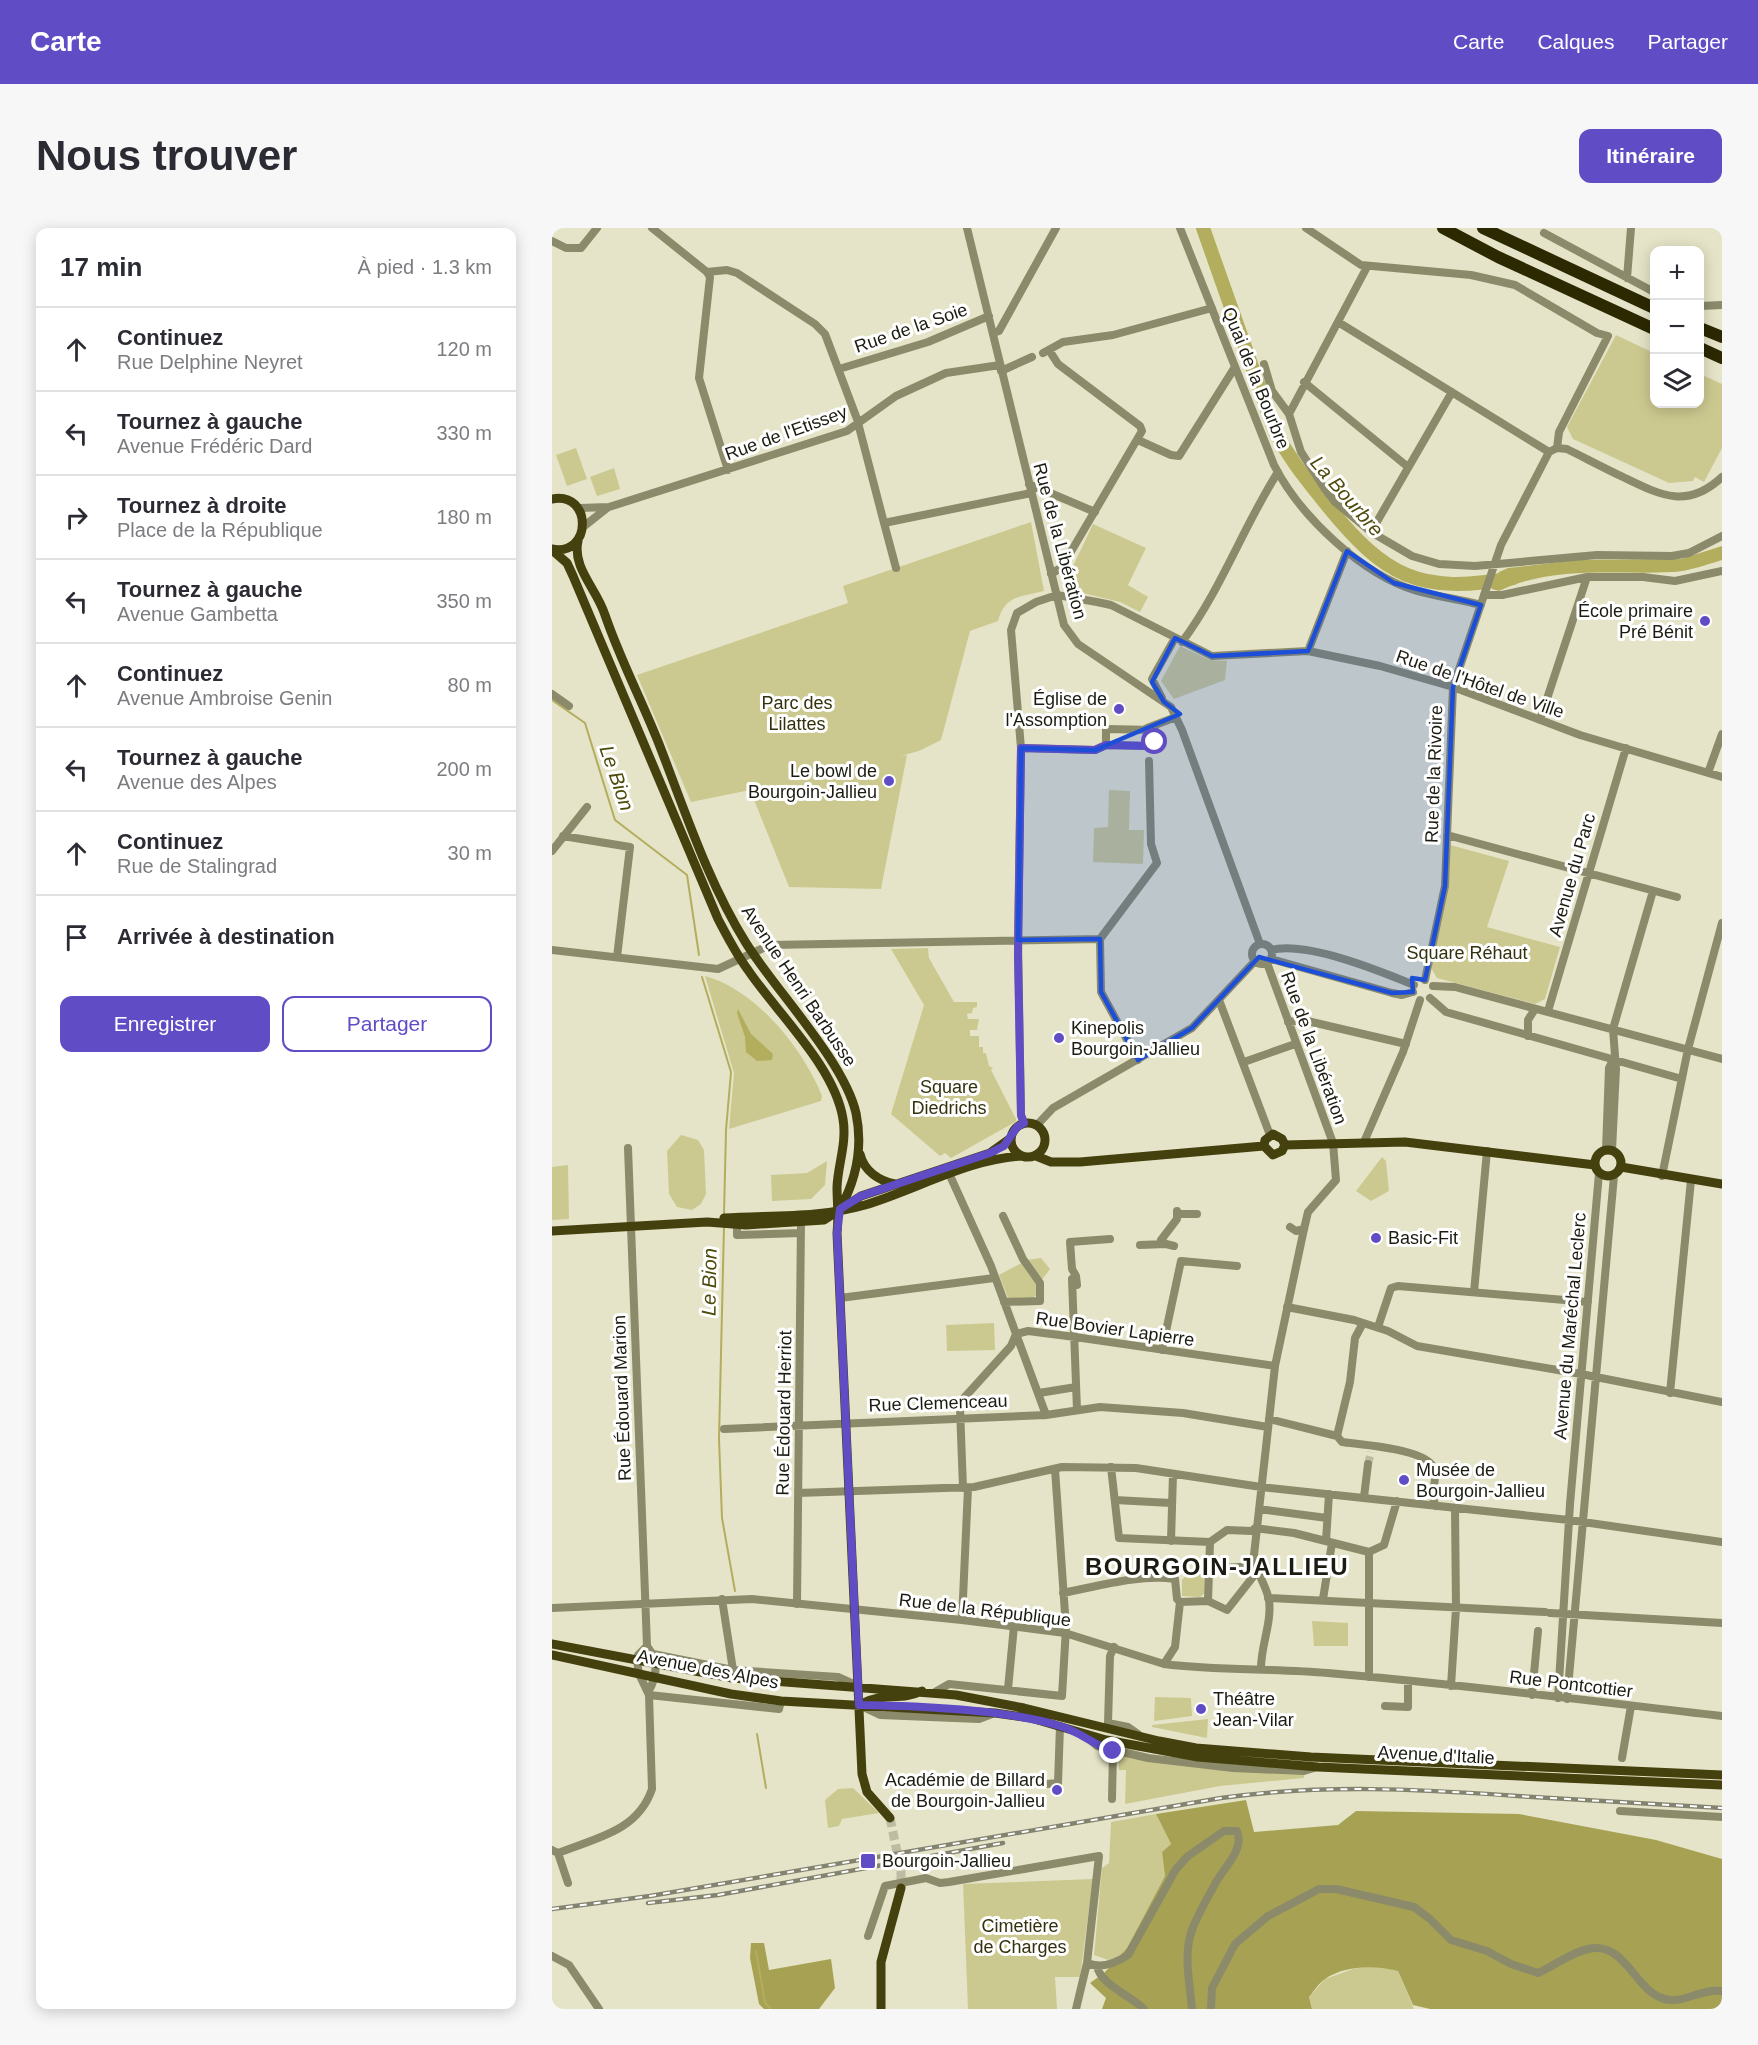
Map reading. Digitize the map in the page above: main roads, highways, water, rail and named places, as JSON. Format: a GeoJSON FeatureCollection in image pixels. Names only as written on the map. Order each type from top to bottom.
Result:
{"type":"FeatureCollection","features":[{"type":"Feature","properties":{"kind":"highway"},"geometry":{"type":"LineString","coordinates":[[1443,228],[1498,257],[1650,327]]}},
{"type":"Feature","properties":{"kind":"highway"},"geometry":{"type":"LineString","coordinates":[[1483,228],[1650,306]]}},
{"type":"Feature","properties":{"kind":"highway"},"geometry":{"type":"LineString","coordinates":[[1704,330],[1722,337]]}},
{"type":"Feature","properties":{"kind":"highway"},"geometry":{"type":"LineString","coordinates":[[1704,350],[1722,358]]}},
{"type":"Feature","properties":{"kind":"main road"},"geometry":{"type":"LineString","coordinates":[[552,489],[555,498],[571,501],[579,508],[583,527],[578,541],[569,547],[552,549]]}},
{"type":"Feature","properties":{"kind":"main road","name":"Avenue Henri Barbusse"},"geometry":{"type":"LineString","coordinates":[[578,541],[576,558],[603,609],[719,892],[752,952],[841,1077],[856,1114],[858,1146],[854,1182],[840,1209]]}},
{"type":"Feature","properties":{"kind":"main road","name":"Avenue Henri Barbusse"},"geometry":{"type":"LineString","coordinates":[[552,549],[567,563],[573,576],[714,910],[741,959],[803,1041],[838,1100],[843,1118],[844,1137],[837,1186],[840,1209]]}},
{"type":"Feature","properties":{"kind":"main road"},"geometry":{"type":"LineString","coordinates":[[1022,1156],[1013,1147],[1011,1138],[1014,1130],[1024,1123],[1037,1125],[1044,1133],[1039,1152]]}},
{"type":"Feature","properties":{"kind":"main road"},"geometry":{"type":"LineString","coordinates":[[1264,1146],[1265,1140],[1270,1135],[1280,1136],[1285,1145]]}},
{"type":"Feature","properties":{"kind":"main road"},"geometry":{"type":"LineString","coordinates":[[552,1231],[733,1220],[864,1205],[990,1153],[1011,1138]]}},
{"type":"Feature","properties":{"kind":"main road"},"geometry":{"type":"LineString","coordinates":[[1285,1145],[1405,1142],[1487,1151],[1597,1169],[1606,1176],[1614,1176],[1621,1167],[1619,1155],[1609,1150],[1596,1157],[1597,1169]]}},
{"type":"Feature","properties":{"kind":"main road"},"geometry":{"type":"LineString","coordinates":[[1039,1152],[1051,1162],[1066,1163],[1264,1146],[1273,1155],[1280,1154],[1285,1145]]}},
{"type":"Feature","properties":{"kind":"main road"},"geometry":{"type":"LineString","coordinates":[[858,1146],[862,1162],[873,1175],[895,1184]]}},
{"type":"Feature","properties":{"kind":"main road"},"geometry":{"type":"LineString","coordinates":[[733,1220],[824,1221],[861,1196],[895,1184],[993,1160],[1039,1152]]}},
{"type":"Feature","properties":{"kind":"main road"},"geometry":{"type":"LineString","coordinates":[[1621,1167],[1662,1176],[1722,1184]]}},
{"type":"Feature","properties":{"kind":"main road"},"geometry":{"type":"LineString","coordinates":[[840,1209],[837,1233],[862,1774],[867,1792],[890,1818]]}},
{"type":"Feature","properties":{"kind":"main road","name":"Avenue des Alpes"},"geometry":{"type":"LineString","coordinates":[[552,1644],[732,1678],[935,1692],[1024,1708],[1146,1738]]}},
{"type":"Feature","properties":{"kind":"main road","name":"Avenue des Alpes"},"geometry":{"type":"LineString","coordinates":[[552,1655],[730,1694],[781,1701],[995,1713],[1060,1726],[1149,1750]]}},
{"type":"Feature","properties":{"kind":"main road","name":"Avenue des Alpes"},"geometry":{"type":"LineString","coordinates":[[859,1705],[874,1697],[909,1697],[924,1691]]}},
{"type":"Feature","properties":{"kind":"main road","name":"Avenue d'Italie"},"geometry":{"type":"LineString","coordinates":[[1146,1738],[1196,1748],[1311,1757],[1722,1775]]}},
{"type":"Feature","properties":{"kind":"main road","name":"Avenue d'Italie"},"geometry":{"type":"LineString","coordinates":[[1149,1750],[1198,1757],[1318,1767],[1722,1785]]}},
{"type":"Feature","properties":{"kind":"main road"},"geometry":{"type":"LineString","coordinates":[[881,2009],[881,1962],[901,1888]]}},
{"type":"Feature","properties":{"kind":"waterway","name":"La Bourbre"},"geometry":{"type":"LineString","coordinates":[[1203,228],[1274,429],[1298,468],[1347,529],[1386,564],[1406,575],[1452,584],[1513,578]]}},
{"type":"Feature","properties":{"kind":"waterway","name":"Le Bion"},"geometry":{"type":"LineString","coordinates":[[552,700],[585,723],[615,820],[687,875],[699,955]]}},
{"type":"Feature","properties":{"kind":"waterway","name":"Le Bion"},"geometry":{"type":"LineString","coordinates":[[702,977],[731,1072],[726,1130],[724,1214]]}},
{"type":"Feature","properties":{"kind":"waterway","name":"Le Bion"},"geometry":{"type":"LineString","coordinates":[[724,1226],[719,1439],[722,1518],[735,1591]]}},
{"type":"Feature","properties":{"kind":"waterway","name":"Le Bion"},"geometry":{"type":"LineString","coordinates":[[757,1734],[766,1788]]}},
{"type":"Feature","properties":{"kind":"waterway","name":"Le Bion"},"geometry":{"type":"LineString","coordinates":[[756,1951],[765,2003],[771,2009]]}},
{"type":"Feature","properties":{"kind":"tunnel"},"geometry":{"type":"LineString","coordinates":[[1368,1464],[1371,1452]]}},
{"type":"Feature","properties":{"kind":"tunnel"},"geometry":{"type":"LineString","coordinates":[[890,1818],[901,1871],[901,1888]]}},
{"type":"Feature","properties":{"kind":"railway"},"geometry":{"type":"LineString","coordinates":[[552,1909],[650,1896],[1221,1798],[1258,1794],[1332,1789],[1406,1790],[1722,1808]]}},
{"type":"Feature","properties":{"kind":"railway"},"geometry":{"type":"LineString","coordinates":[[648,1903],[718,1895],[1003,1843]]}},
{"type":"Feature","properties":{"kind":"place","name":"École primaire Pré Bénit"},"geometry":{"type":"Point","coordinates":[1705,621]}},
{"type":"Feature","properties":{"kind":"place","name":"Église de l'Assomption"},"geometry":{"type":"Point","coordinates":[1119,709]}},
{"type":"Feature","properties":{"kind":"place","name":"Le bowl de Bourgoin-Jallieu"},"geometry":{"type":"Point","coordinates":[889,781]}},
{"type":"Feature","properties":{"kind":"place","name":"Kinepolis Bourgoin-Jallieu"},"geometry":{"type":"Point","coordinates":[1059,1038]}},
{"type":"Feature","properties":{"kind":"place","name":"Basic-Fit"},"geometry":{"type":"Point","coordinates":[1376,1238]}},
{"type":"Feature","properties":{"kind":"place","name":"Musée de Bourgoin-Jallieu"},"geometry":{"type":"Point","coordinates":[1404,1480]}},
{"type":"Feature","properties":{"kind":"place","name":"Théâtre Jean-Vilar"},"geometry":{"type":"Point","coordinates":[1201,1709]}},
{"type":"Feature","properties":{"kind":"place","name":"Académie de Billard de Bourgoin-Jallieu"},"geometry":{"type":"Point","coordinates":[1057,1790]}},
{"type":"Feature","properties":{"kind":"place","name":"Bourgoin-Jallieu"},"geometry":{"type":"Point","coordinates":[868,1861]}},
{"type":"Feature","properties":{"kind":"district","name":"BOURGOIN-JALLIEU"},"geometry":{"type":"Point","coordinates":[1217,1566]}},
{"type":"Feature","properties":{"kind":"park label","name":"Parc des Lilattes"},"geometry":{"type":"Point","coordinates":[797,713]}},
{"type":"Feature","properties":{"kind":"park label","name":"Square Réhaut"},"geometry":{"type":"Point","coordinates":[1467,953]}},
{"type":"Feature","properties":{"kind":"park label","name":"Square Diedrichs"},"geometry":{"type":"Point","coordinates":[949,1097]}},
{"type":"Feature","properties":{"kind":"park label","name":"Cimetière de Charges"},"geometry":{"type":"Point","coordinates":[1020,1936]}}]}
